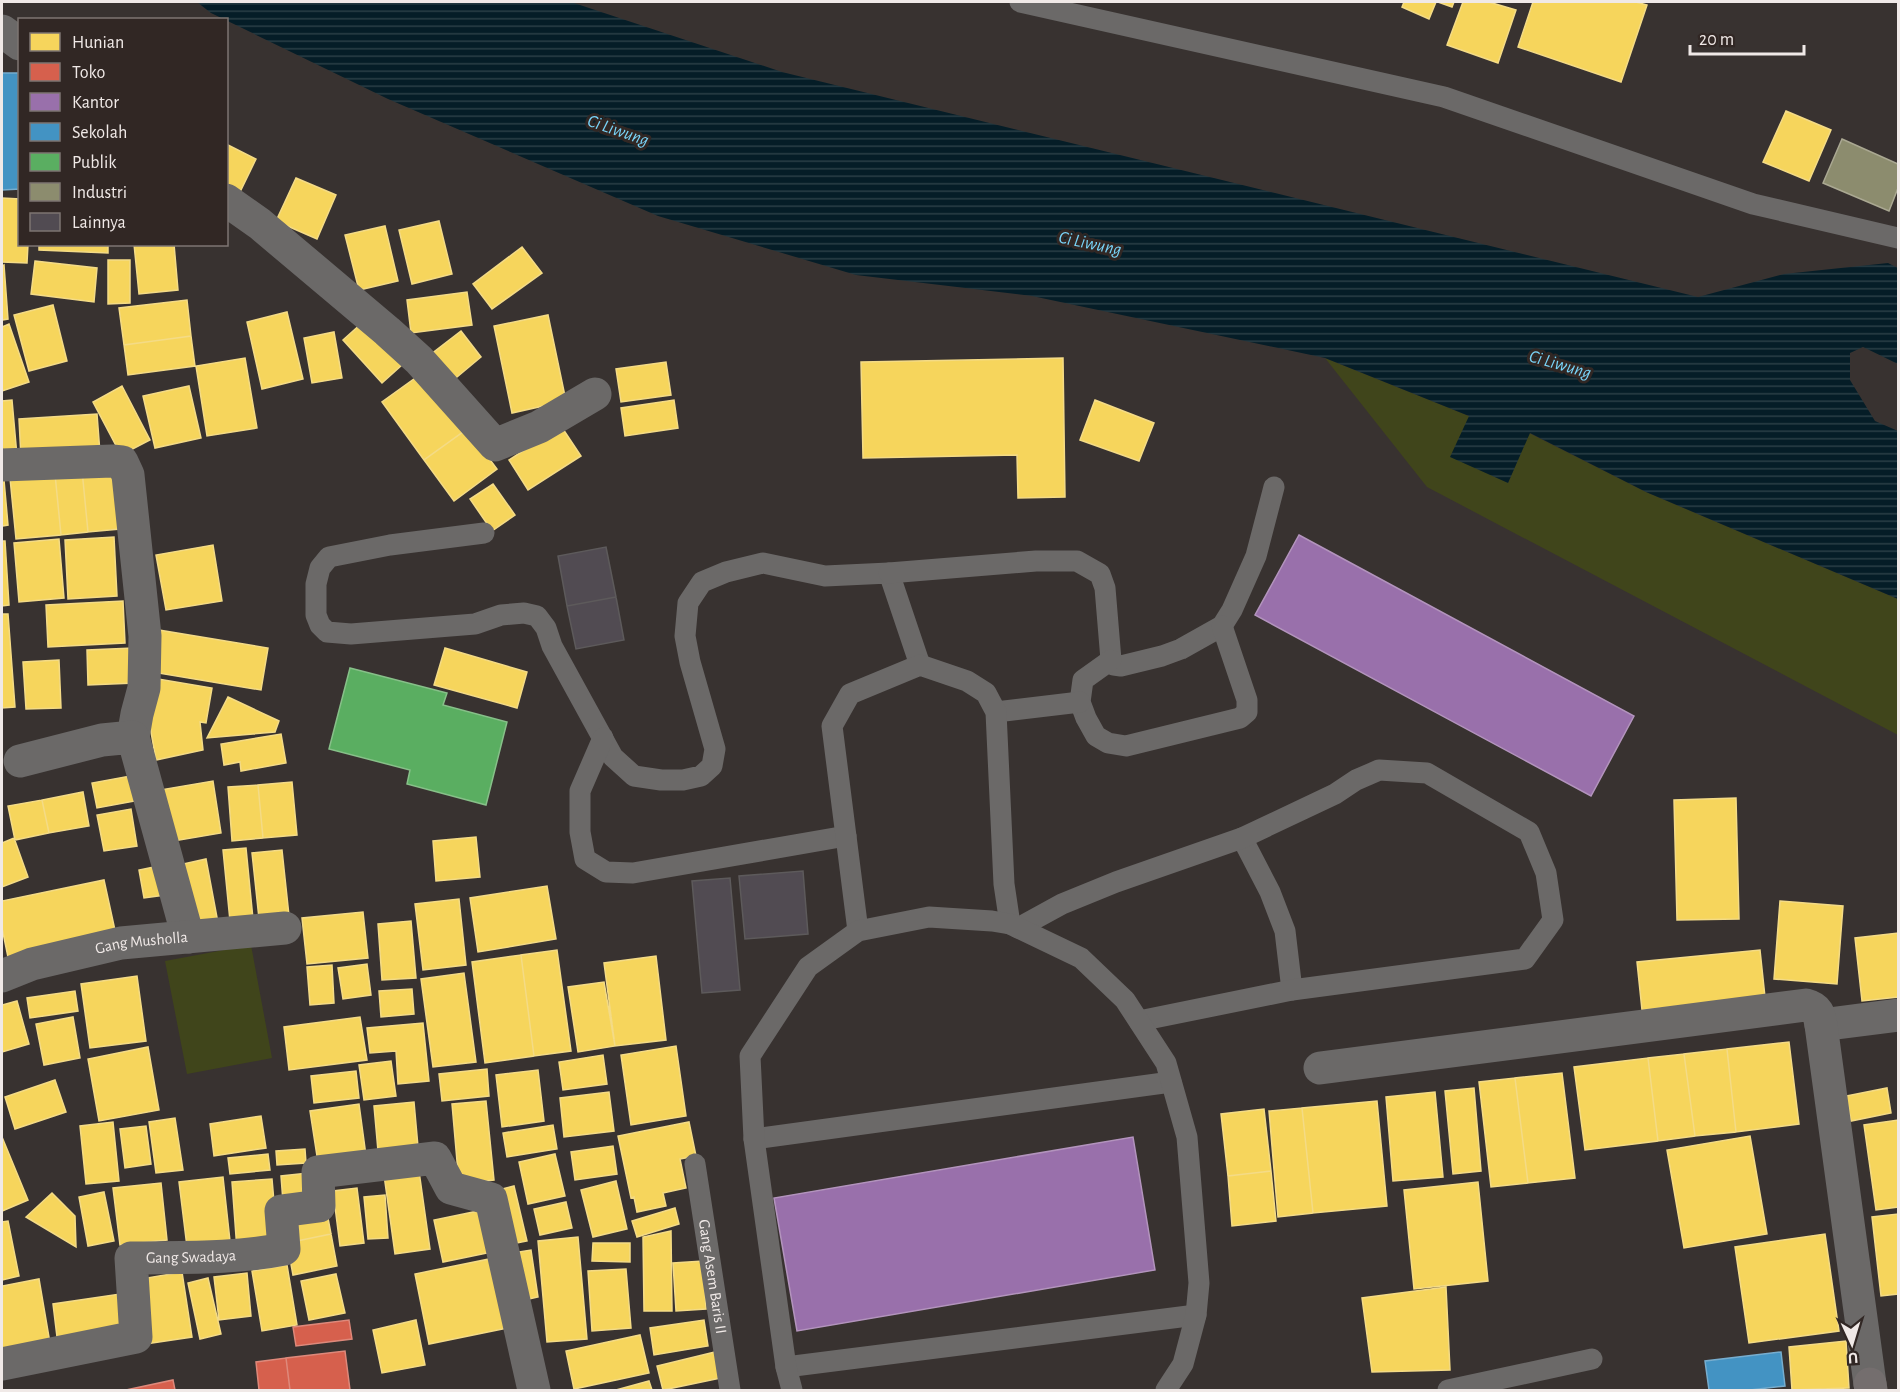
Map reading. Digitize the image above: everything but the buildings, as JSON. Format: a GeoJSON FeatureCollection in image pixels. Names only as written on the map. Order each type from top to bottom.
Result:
{"type":"FeatureCollection","features":[{"type":"Feature","properties":{"kind":"street"},"geometry":{"type":"LineString","coordinates":[[2,31],[18,43]]}},
{"type":"Feature","properties":{"kind":"street"},"geometry":{"type":"LineString","coordinates":[[228,201],[260,224],[419,360],[495,445],[539,427],[596,394]]}},
{"type":"Feature","properties":{"kind":"street"},"geometry":{"type":"LineString","coordinates":[[2,465],[112,461],[122,462],[128,475],[145,636],[144,688],[133,737],[188,937]]}},
{"type":"Feature","properties":{"kind":"street"},"geometry":{"type":"LineString","coordinates":[[20,761],[102,740],[133,737]]}},
{"type":"Feature","properties":{"kind":"street","name":"Gang Musholla"},"geometry":{"type":"LineString","coordinates":[[2,976],[32,964],[121,943],[285,928]]}},
{"type":"Feature","properties":{"kind":"street"},"geometry":{"type":"LineString","coordinates":[[1320,1068],[1806,1005],[1816,1010],[1821,1025],[1870,1388]]}},
{"type":"Feature","properties":{"kind":"street"},"geometry":{"type":"LineString","coordinates":[[1821,1025],[1899,1015]]}},
{"type":"Feature","properties":{"kind":"street","name":"Gang Swadaya"},"geometry":{"type":"LineString","coordinates":[[2,1364],[136,1337],[131,1258],[218,1256],[265,1253],[284,1249],[281,1211],[319,1206],[318,1172],[435,1158],[451,1188],[491,1199],[534,1390]]}},
{"type":"Feature","properties":{"kind":"lane"},"geometry":{"type":"LineString","coordinates":[[1020,2],[1444,97],[1753,204],[1899,238]]}},
{"type":"Feature","properties":{"kind":"lane"},"geometry":{"type":"LineString","coordinates":[[484,533],[390,545],[329,557],[320,568],[316,584],[316,615],[320,625],[327,632],[351,634],[475,624],[501,615],[524,613],[537,616],[546,628],[552,646],[613,757],[634,776],[683,780],[701,776],[712,766],[716,749],[690,662],[685,636],[688,603],[702,582],[726,572],[763,563],[825,576],[1036,561],[1077,561],[1100,574],[1105,588],[1111,660],[1114,665],[1121,666],[1181,649],[1222,626],[1232,610],[1256,556],[1274,487]]}},
{"type":"Feature","properties":{"kind":"lane"},"geometry":{"type":"LineString","coordinates":[[889,573],[920,664]]}},
{"type":"Feature","properties":{"kind":"lane"},"geometry":{"type":"LineString","coordinates":[[1111,660],[1083,680],[1080,702],[1096,736],[1108,743],[1126,746],[1240,718],[1247,712],[1247,700],[1222,626]]}},
{"type":"Feature","properties":{"kind":"lane"},"geometry":{"type":"LineString","coordinates":[[858,931],[832,726],[850,694],[920,664],[967,681],[987,693],[996,712],[1004,884],[1014,926]]}},
{"type":"Feature","properties":{"kind":"lane"},"geometry":{"type":"LineString","coordinates":[[996,712],[1080,702]]}},
{"type":"Feature","properties":{"kind":"lane"},"geometry":{"type":"LineString","coordinates":[[603,738],[580,791],[580,832],[585,859],[606,872],[633,873],[846,836]]}},
{"type":"Feature","properties":{"kind":"lane"},"geometry":{"type":"LineString","coordinates":[[1014,926],[1116,882],[1242,838],[1335,794],[1356,780],[1379,770],[1427,773],[1529,832],[1546,873],[1553,920],[1525,959],[1292,990],[1139,1021]]}},
{"type":"Feature","properties":{"kind":"lane"},"geometry":{"type":"LineString","coordinates":[[1242,838],[1270,892],[1285,931],[1292,990]]}},
{"type":"Feature","properties":{"kind":"lane"},"geometry":{"type":"LineString","coordinates":[[792,1390],[786,1367],[754,1139],[750,1056],[808,967],[858,931],[929,917],[1014,926],[1081,958],[1125,1000],[1166,1063],[1187,1137],[1199,1283],[1196,1315],[1183,1364],[1166,1390]]}},
{"type":"Feature","properties":{"kind":"lane"},"geometry":{"type":"LineString","coordinates":[[754,1139],[1171,1082]]}},
{"type":"Feature","properties":{"kind":"lane","name":"Gang Asem Baris II"},"geometry":{"type":"LineString","coordinates":[[695,1164],[730,1390]]}},
{"type":"Feature","properties":{"kind":"lane"},"geometry":{"type":"LineString","coordinates":[[786,1367],[1196,1315]]}},
{"type":"Feature","properties":{"kind":"lane"},"geometry":{"type":"LineString","coordinates":[[1448,1390],[1592,1359]]}},
{"type":"Feature","properties":{"kind":"green space"},"geometry":{"type":"Polygon","coordinates":[[[1325,358],[1469,416],[1508,483],[1529,433],[1646,492],[1898,599],[1898,735],[1427,487],[1325,358]]]}},
{"type":"Feature","properties":{"kind":"green space"},"geometry":{"type":"Polygon","coordinates":[[[251,945],[272,1058],[187,1074],[165,961],[251,945]]]}},
{"type":"Feature","properties":{"kind":"water","name":"Ci Liwung"},"geometry":{"type":"Polygon","coordinates":[[[197,2],[571,2],[782,72],[1698,297],[1784,274],[1888,263],[1898,268],[1898,364],[1863,347],[1850,353],[1850,380],[1875,421],[1898,431],[1898,599],[1646,492],[1530,433],[1508,483],[1450,457],[1469,416],[1325,358],[1032,296],[856,275],[658,216],[388,99],[228,21],[228,18],[221,18],[197,2]]]}}]}
